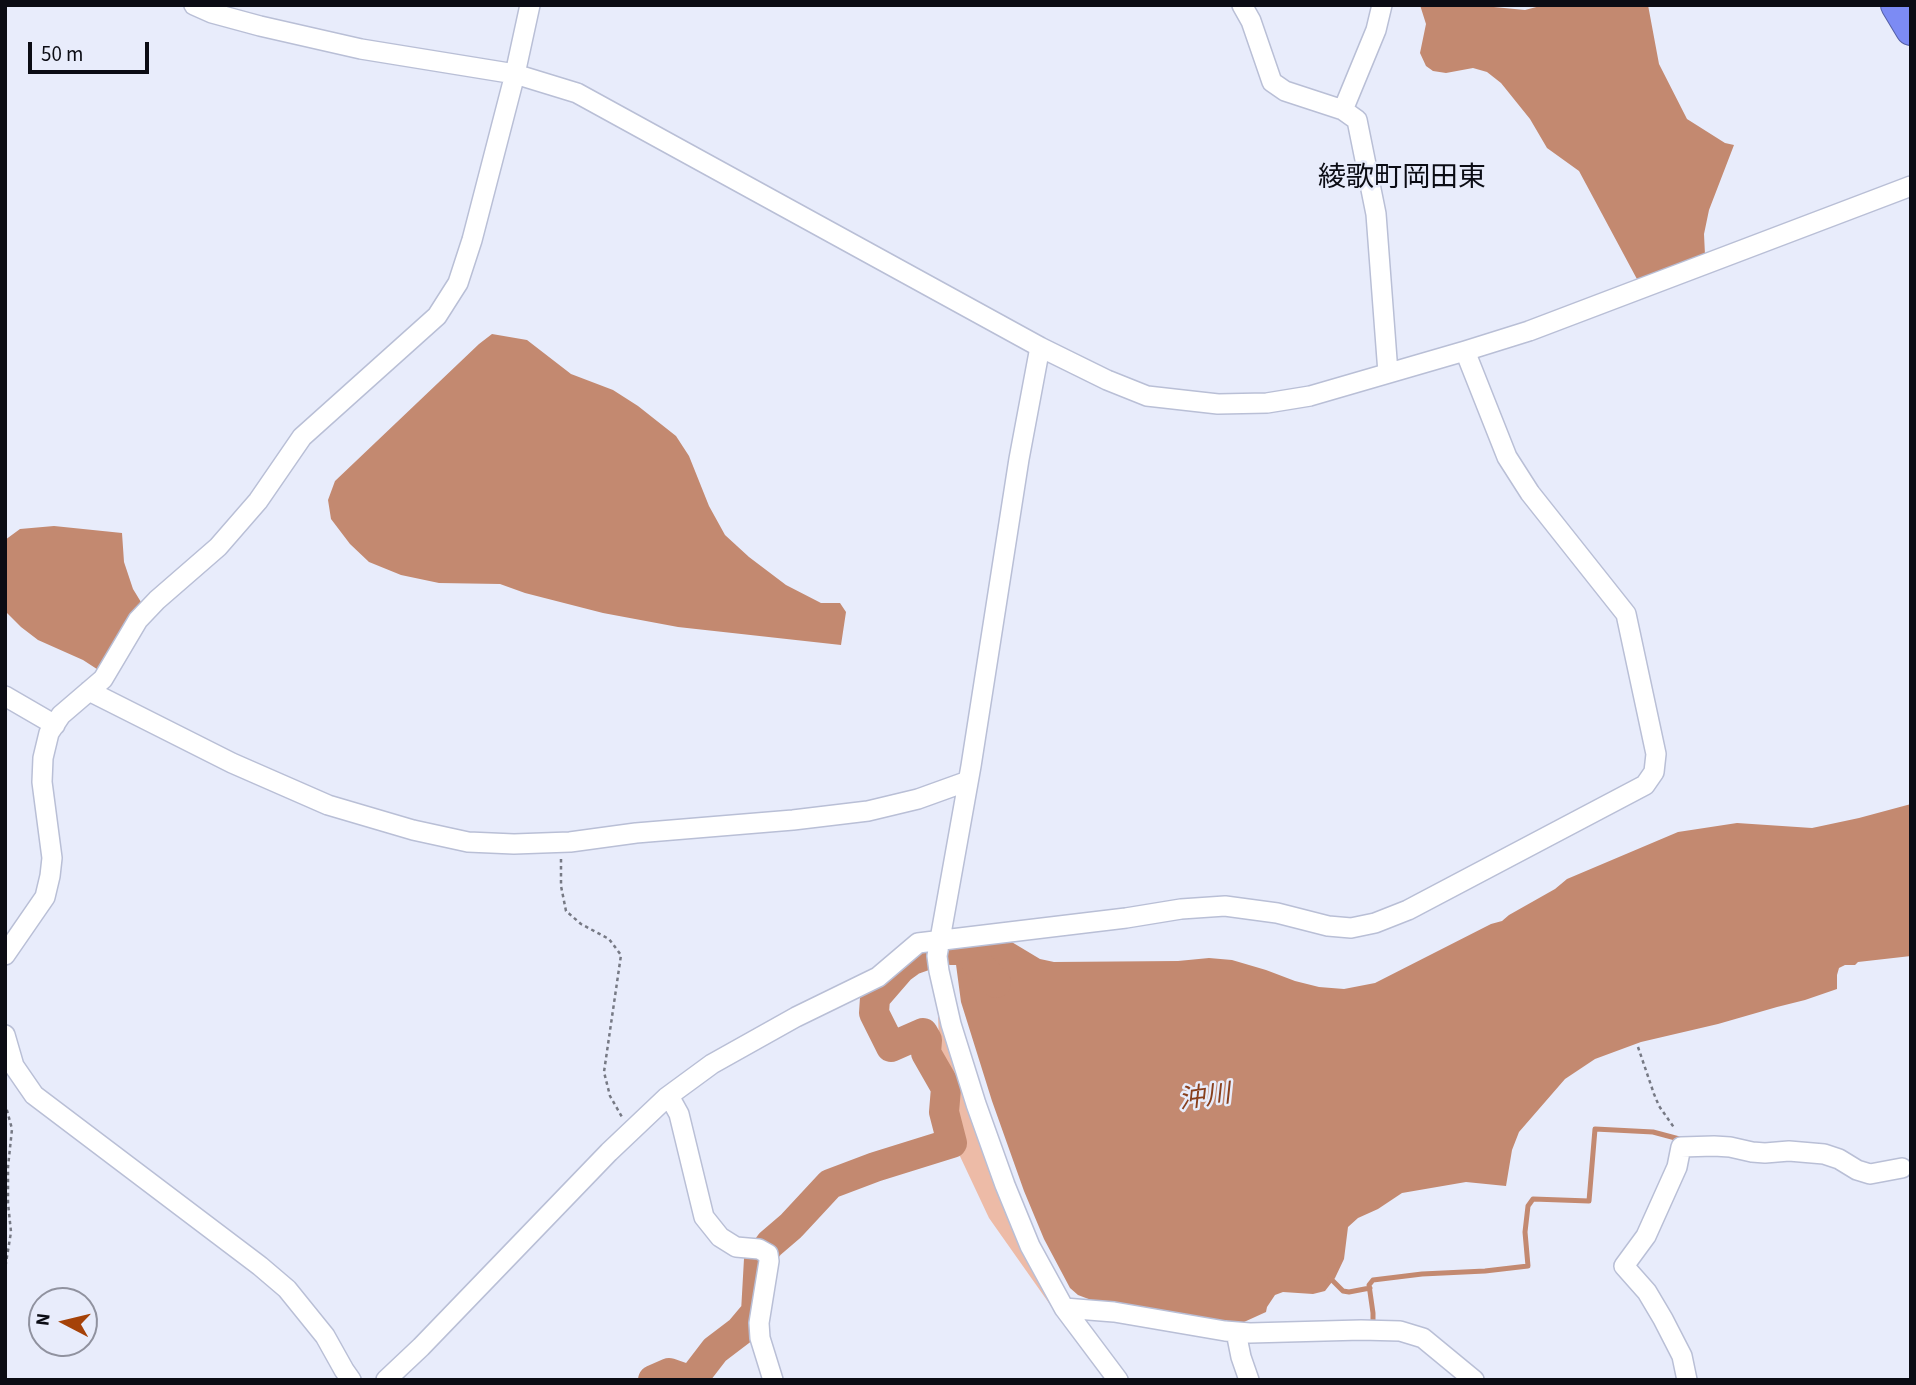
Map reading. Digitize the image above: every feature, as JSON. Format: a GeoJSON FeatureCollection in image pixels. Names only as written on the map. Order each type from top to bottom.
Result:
{"type":"FeatureCollection","features":[{"type":"Feature","properties":{"kind":"highway"},"geometry":{"type":"LineString","coordinates":[[1896,5],[1911,30]]}},
{"type":"Feature","properties":{"kind":"street"},"geometry":{"type":"LineString","coordinates":[[194,5],[212,13],[260,26],[361,49],[515,74],[577,93],[1040,347],[1107,380],[1147,396],[1217,404],[1266,403],[1310,396],[1465,351],[1528,331],[1911,186]]}},
{"type":"Feature","properties":{"kind":"street"},"geometry":{"type":"LineString","coordinates":[[5,955],[45,897],[50,876],[52,858],[42,782],[43,758],[49,733],[61,715],[103,679],[138,620],[218,547],[258,501],[302,437],[437,316],[458,283],[515,74],[530,5]]}},
{"type":"Feature","properties":{"kind":"street"},"geometry":{"type":"LineString","coordinates":[[1242,5],[1251,21],[1272,82],[1284,91],[1343,110],[1357,120],[1376,214],[1388,373]]}},
{"type":"Feature","properties":{"kind":"street"},"geometry":{"type":"LineString","coordinates":[[1343,110],[1376,30],[1382,5]]}},
{"type":"Feature","properties":{"kind":"street"},"geometry":{"type":"LineString","coordinates":[[1040,347],[937,956],[951,1024],[976,1104],[1030,1245],[1064,1308],[1118,1380]]}},
{"type":"Feature","properties":{"kind":"street"},"geometry":{"type":"LineString","coordinates":[[386,1380],[421,1348],[630,1132],[669,1096],[712,1064],[796,1017],[878,977],[918,943],[1181,909],[1225,906],[1277,913],[1328,926],[1351,928],[1375,923],[1408,910],[1645,785],[1654,772],[1656,754],[1626,614],[1530,493],[1507,457],[1465,351]]}},
{"type":"Feature","properties":{"kind":"street"},"geometry":{"type":"LineString","coordinates":[[89,691],[232,763],[328,805],[413,830],[468,842],[561,842],[867,811],[918,799],[968,781]]}},
{"type":"Feature","properties":{"kind":"street"},"geometry":{"type":"LineString","coordinates":[[5,696],[55,724]]}},
{"type":"Feature","properties":{"kind":"street"},"geometry":{"type":"LineString","coordinates":[[5,1035],[14,1066],[34,1095],[287,1289],[325,1336],[351,1380]]}},
{"type":"Feature","properties":{"kind":"street"},"geometry":{"type":"LineString","coordinates":[[669,1096],[679,1114],[704,1217],[720,1237],[736,1247],[763,1251],[769,1261],[759,1323],[773,1380]]}},
{"type":"Feature","properties":{"kind":"street"},"geometry":{"type":"LineString","coordinates":[[1687,1380],[1682,1356],[1663,1319],[1647,1292],[1624,1266],[1646,1236],[1677,1167],[1681,1147],[1714,1146],[1752,1152],[1824,1154],[1870,1174],[1902,1168]]}},
{"type":"Feature","properties":{"kind":"street"},"geometry":{"type":"LineString","coordinates":[[1064,1308],[1114,1312],[1236,1332],[1400,1331],[1423,1338],[1475,1380]]}},
{"type":"Feature","properties":{"kind":"street"},"geometry":{"type":"LineString","coordinates":[[1236,1332],[1249,1380]]}},
{"type":"Feature","properties":{"kind":"path"},"geometry":{"type":"LineString","coordinates":[[561,842],[561,886],[566,911],[581,924],[609,939],[621,955],[604,1072],[610,1096],[630,1132]]}},
{"type":"Feature","properties":{"kind":"path"},"geometry":{"type":"LineString","coordinates":[[1638,1047],[1659,1106],[1678,1138]]}},
{"type":"Feature","properties":{"kind":"path"},"geometry":{"type":"LineString","coordinates":[[5,1102],[12,1129],[8,1167],[11,1232],[5,1269]]}},
{"type":"Feature","properties":{"kind":"shaded area"},"geometry":{"type":"Polygon","coordinates":[[[937,989],[1026,1254],[1063,1323],[989,1218],[958,1152],[947,1111],[949,1088],[936,1064],[939,1042],[937,989]]]}},
{"type":"Feature","properties":{"kind":"water"},"geometry":{"type":"Polygon","coordinates":[[[1420,5],[1473,5],[1525,10],[1544,5],[1648,5],[1659,64],[1687,119],[1725,143],[1734,145],[1709,210],[1704,234],[1705,255],[1638,281],[1579,171],[1547,148],[1530,119],[1501,83],[1487,72],[1473,68],[1446,73],[1433,71],[1426,66],[1420,53],[1426,24],[1420,5]]]}},
{"type":"Feature","properties":{"kind":"water"},"geometry":{"type":"Polygon","coordinates":[[[492,334],[527,340],[571,374],[613,390],[676,436],[689,456],[709,506],[725,535],[786,585],[821,603],[840,603],[846,612],[841,645],[678,627],[603,613],[500,584],[439,583],[401,575],[369,562],[350,544],[331,519],[328,500],[335,481],[492,334]]]}},
{"type":"Feature","properties":{"kind":"water"},"geometry":{"type":"Polygon","coordinates":[[[54,526],[122,533],[124,562],[133,589],[144,607],[103,673],[83,660],[38,640],[5,611],[5,540],[20,529],[54,526]]]}},
{"type":"Feature","properties":{"kind":"water"},"geometry":{"type":"Polygon","coordinates":[[[1911,804],[1911,956],[1845,965],[1839,968],[1837,989],[1718,1024],[1641,1042],[1595,1059],[1565,1079],[1519,1132],[1512,1150],[1506,1186],[1466,1182],[1402,1193],[1358,1218],[1348,1227],[1344,1259],[1325,1291],[1313,1294],[1283,1292],[1275,1295],[1266,1312],[1244,1322],[1242,1326],[1099,1303],[1078,1295],[1070,1288],[1044,1239],[1024,1191],[961,1002],[955,957],[976,953],[975,940],[1005,938],[1040,959],[1054,962],[1178,961],[1209,958],[1232,960],[1319,987],[1344,989],[1375,983],[1491,924],[1502,921],[1567,879],[1678,832],[1737,823],[1812,828],[1911,804]]]}},
{"type":"Feature","properties":{"kind":"waterway","name":"沖川"},"geometry":{"type":"LineString","coordinates":[[950,950],[966,950],[996,983]]}},
{"type":"Feature","properties":{"kind":"waterway","name":"沖川"},"geometry":{"type":"LineString","coordinates":[[692,1380],[715,1350],[740,1331],[756,1312],[759,1259],[770,1244],[791,1226],[830,1184],[952,1143],[944,1112],[946,1088],[926,1053],[927,1040],[923,1033],[891,1047],[874,1013],[875,998],[901,968],[912,960],[929,954]]}},
{"type":"Feature","properties":{"kind":"waterway"},"geometry":{"type":"LineString","coordinates":[[1373,1323],[1369,1285],[1373,1280],[1528,1266],[1525,1232],[1528,1206],[1533,1199],[1589,1201],[1595,1129],[1653,1132],[1683,1140]]}},
{"type":"Feature","properties":{"kind":"waterway"},"geometry":{"type":"LineString","coordinates":[[1330,1278],[1343,1291],[1370,1288]]}},
{"type":"Feature","properties":{"kind":"waterway","name":"沖川"},"geometry":{"type":"LineString","coordinates":[[653,1380],[669,1373],[689,1380]]}},
{"type":"Feature","properties":{"kind":"district","name":"綾歌町岡田東"},"geometry":{"type":"Point","coordinates":[1402,180]}}]}
